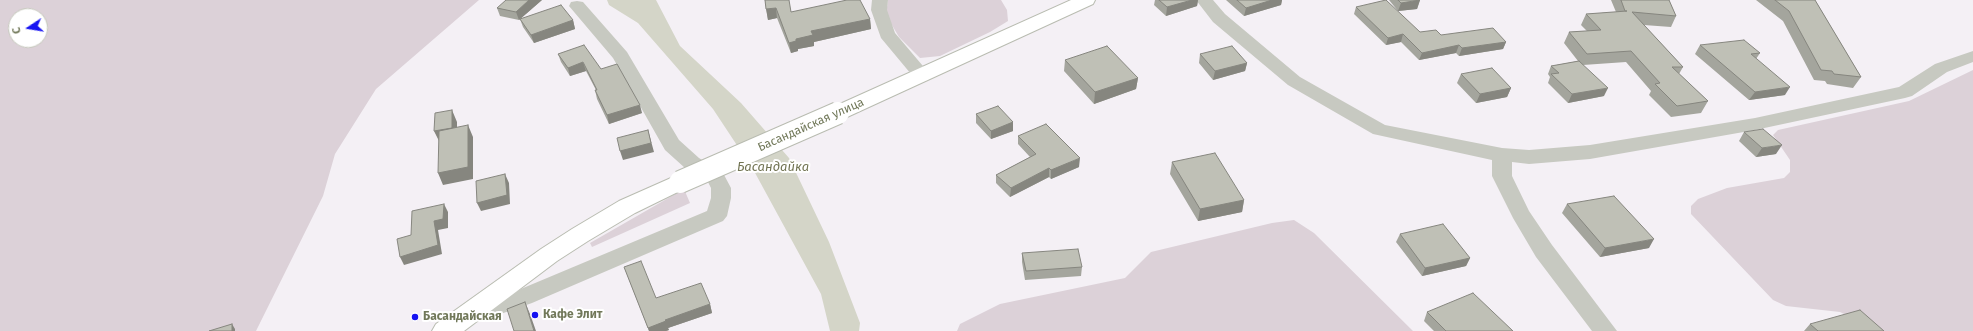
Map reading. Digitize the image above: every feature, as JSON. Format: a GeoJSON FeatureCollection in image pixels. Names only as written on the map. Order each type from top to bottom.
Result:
{"type":"FeatureCollection","features":[{"type":"Feature","properties":{"kind":"street"},"geometry":{"type":"LineString","coordinates":[[880,0],[879,10],[887,34],[922,76]]}},
{"type":"Feature","properties":{"kind":"street","name":"Басандайская улица"},"geometry":{"type":"LineString","coordinates":[[454,324],[549,255],[627,207],[680,182],[922,76],[1086,0]]}},
{"type":"Feature","properties":{"kind":"street"},"geometry":{"type":"LineString","coordinates":[[1204,0],[1219,18],[1294,81],[1380,130],[1502,156],[1529,157],[1590,152],[1785,117],[1905,92],[1941,68],[1973,56]]}},
{"type":"Feature","properties":{"kind":"street"},"geometry":{"type":"LineString","coordinates":[[454,324],[524,297],[716,216],[721,198],[721,188],[716,178],[692,163],[672,145],[621,56],[577,6]]}},
{"type":"Feature","properties":{"kind":"street"},"geometry":{"type":"LineString","coordinates":[[1502,156],[1502,176],[1520,213],[1544,251],[1605,331]]}},
{"type":"Feature","properties":{"kind":"shaded area"},"geometry":{"type":"Polygon","coordinates":[[[0,0],[479,0],[376,89],[335,154],[323,196],[256,331],[0,331],[0,0]]]}},
{"type":"Feature","properties":{"kind":"shaded area"},"geometry":{"type":"Polygon","coordinates":[[[888,0],[1001,0],[1007,10],[1008,21],[990,32],[940,56],[920,58],[899,37],[886,15],[888,0]]]}},
{"type":"Feature","properties":{"kind":"shaded area"},"geometry":{"type":"Polygon","coordinates":[[[1973,70],[1973,331],[1872,331],[1861,322],[1840,312],[1786,306],[1773,300],[1691,214],[1691,206],[1698,199],[1727,188],[1784,178],[1790,172],[1790,160],[1773,135],[1778,130],[1909,101],[1973,70]]]}},
{"type":"Feature","properties":{"kind":"shaded area"},"geometry":{"type":"Polygon","coordinates":[[[684,189],[690,203],[592,247],[590,243],[684,189]]]}},
{"type":"Feature","properties":{"kind":"shaded area"},"geometry":{"type":"Polygon","coordinates":[[[1294,220],[1314,233],[1413,331],[957,331],[960,324],[1000,304],[1125,278],[1151,252],[1272,223],[1294,220]]]}},
{"type":"Feature","properties":{"kind":"water","name":"Басандайка"},"geometry":{"type":"Polygon","coordinates":[[[607,0],[656,0],[680,46],[741,103],[789,158],[829,242],[860,323],[859,331],[830,331],[821,294],[754,171],[713,109],[638,23],[609,5],[607,0]]]}},
{"type":"Feature","properties":{"kind":"building"},"geometry":{"type":"Polygon","coordinates":[[[506,0],[529,0],[516,12],[497,8],[506,0]]]}},
{"type":"Feature","properties":{"kind":"building"},"geometry":{"type":"Polygon","coordinates":[[[765,0],[789,0],[791,12],[847,0],[860,0],[870,19],[811,31],[813,35],[796,39],[796,41],[789,43],[776,8],[766,9],[765,0]]]}},
{"type":"Feature","properties":{"kind":"building"},"geometry":{"type":"Polygon","coordinates":[[[1159,0],[1192,0],[1167,7],[1159,0]]]}},
{"type":"Feature","properties":{"kind":"building"},"geometry":{"type":"Polygon","coordinates":[[[1237,0],[1272,0],[1246,8],[1237,0]]]}},
{"type":"Feature","properties":{"kind":"building"},"geometry":{"type":"Polygon","coordinates":[[[1386,0],[1420,32],[1436,30],[1441,35],[1493,28],[1506,42],[1462,48],[1459,45],[1422,53],[1403,34],[1388,38],[1356,7],[1386,0]]]}},
{"type":"Feature","properties":{"kind":"building"},"geometry":{"type":"Polygon","coordinates":[[[1398,0],[1420,0],[1401,3],[1398,0]]]}},
{"type":"Feature","properties":{"kind":"building"},"geometry":{"type":"Polygon","coordinates":[[[1621,0],[1669,0],[1676,16],[1632,12],[1683,67],[1672,67],[1708,101],[1677,106],[1655,84],[1660,83],[1631,51],[1587,54],[1569,32],[1601,30],[1586,14],[1627,11],[1625,11],[1621,0]]]}},
{"type":"Feature","properties":{"kind":"building"},"geometry":{"type":"Polygon","coordinates":[[[1775,0],[1815,0],[1861,77],[1834,74],[1832,71],[1821,70],[1789,11],[1775,0]]]}},
{"type":"Feature","properties":{"kind":"building"},"geometry":{"type":"Polygon","coordinates":[[[561,5],[573,20],[531,35],[520,19],[561,5]]]}},
{"type":"Feature","properties":{"kind":"building"},"geometry":{"type":"Polygon","coordinates":[[[1744,40],[1760,53],[1751,54],[1790,87],[1755,92],[1700,45],[1744,40]]]}},
{"type":"Feature","properties":{"kind":"building"},"geometry":{"type":"Polygon","coordinates":[[[584,45],[601,69],[617,64],[640,105],[607,115],[595,90],[597,90],[583,62],[568,68],[558,54],[584,45]]]}},
{"type":"Feature","properties":{"kind":"building"},"geometry":{"type":"Polygon","coordinates":[[[1107,46],[1138,78],[1095,92],[1065,60],[1107,46]]]}},
{"type":"Feature","properties":{"kind":"building"},"geometry":{"type":"Polygon","coordinates":[[[1232,46],[1247,63],[1215,71],[1200,54],[1232,46]]]}},
{"type":"Feature","properties":{"kind":"building"},"geometry":{"type":"Polygon","coordinates":[[[1579,61],[1608,88],[1572,94],[1551,74],[1559,73],[1551,66],[1579,61]]]}},
{"type":"Feature","properties":{"kind":"building"},"geometry":{"type":"Polygon","coordinates":[[[1492,68],[1511,88],[1480,94],[1461,74],[1492,68]]]}},
{"type":"Feature","properties":{"kind":"building"},"geometry":{"type":"Polygon","coordinates":[[[998,106],[1013,122],[991,131],[976,114],[998,106]]]}},
{"type":"Feature","properties":{"kind":"building"},"geometry":{"type":"Polygon","coordinates":[[[452,110],[452,128],[434,131],[435,113],[452,110]]]}},
{"type":"Feature","properties":{"kind":"building"},"geometry":{"type":"Polygon","coordinates":[[[1046,124],[1080,158],[1051,170],[1049,168],[1011,188],[996,175],[1036,154],[1018,136],[1046,124]]]}},
{"type":"Feature","properties":{"kind":"building"},"geometry":{"type":"Polygon","coordinates":[[[468,125],[468,167],[438,173],[439,131],[468,125]]]}},
{"type":"Feature","properties":{"kind":"building"},"geometry":{"type":"Polygon","coordinates":[[[1763,129],[1782,145],[1762,148],[1744,132],[1763,129]]]}},
{"type":"Feature","properties":{"kind":"building"},"geometry":{"type":"Polygon","coordinates":[[[648,130],[651,143],[620,151],[617,138],[648,130]]]}},
{"type":"Feature","properties":{"kind":"building"},"geometry":{"type":"Polygon","coordinates":[[[1215,153],[1244,200],[1200,209],[1172,162],[1215,153]]]}},
{"type":"Feature","properties":{"kind":"building"},"geometry":{"type":"Polygon","coordinates":[[[505,174],[507,195],[477,203],[476,181],[505,174]]]}},
{"type":"Feature","properties":{"kind":"building"},"geometry":{"type":"Polygon","coordinates":[[[1614,196],[1654,239],[1605,248],[1567,204],[1614,196]]]}},
{"type":"Feature","properties":{"kind":"building"},"geometry":{"type":"Polygon","coordinates":[[[444,204],[443,219],[434,221],[438,245],[400,257],[397,239],[411,235],[412,211],[444,204]]]}},
{"type":"Feature","properties":{"kind":"building"},"geometry":{"type":"Polygon","coordinates":[[[1443,224],[1470,258],[1425,268],[1400,234],[1443,224]]]}},
{"type":"Feature","properties":{"kind":"building"},"geometry":{"type":"Polygon","coordinates":[[[1078,249],[1082,267],[1026,271],[1022,253],[1078,249]]]}},
{"type":"Feature","properties":{"kind":"building"},"geometry":{"type":"Polygon","coordinates":[[[641,261],[656,298],[701,283],[710,304],[665,320],[666,321],[648,328],[624,267],[641,261]]]}},
{"type":"Feature","properties":{"kind":"building"},"geometry":{"type":"Polygon","coordinates":[[[1473,293],[1513,331],[1446,331],[1427,312],[1473,293]]]}},
{"type":"Feature","properties":{"kind":"building"},"geometry":{"type":"Polygon","coordinates":[[[525,302],[534,331],[514,331],[507,309],[525,302]]]}},
{"type":"Feature","properties":{"kind":"building"},"geometry":{"type":"Polygon","coordinates":[[[1860,310],[1884,331],[1818,331],[1810,324],[1860,310]]]}},
{"type":"Feature","properties":{"kind":"building"},"geometry":{"type":"Polygon","coordinates":[[[232,324],[232,331],[209,331],[232,324]]]}},
{"type":"Feature","properties":{"kind":"place","name":"Кафе Элит"},"geometry":{"type":"Point","coordinates":[535,315]}},
{"type":"Feature","properties":{"kind":"place","name":"Басандайская"},"geometry":{"type":"Point","coordinates":[415,317]}}]}
